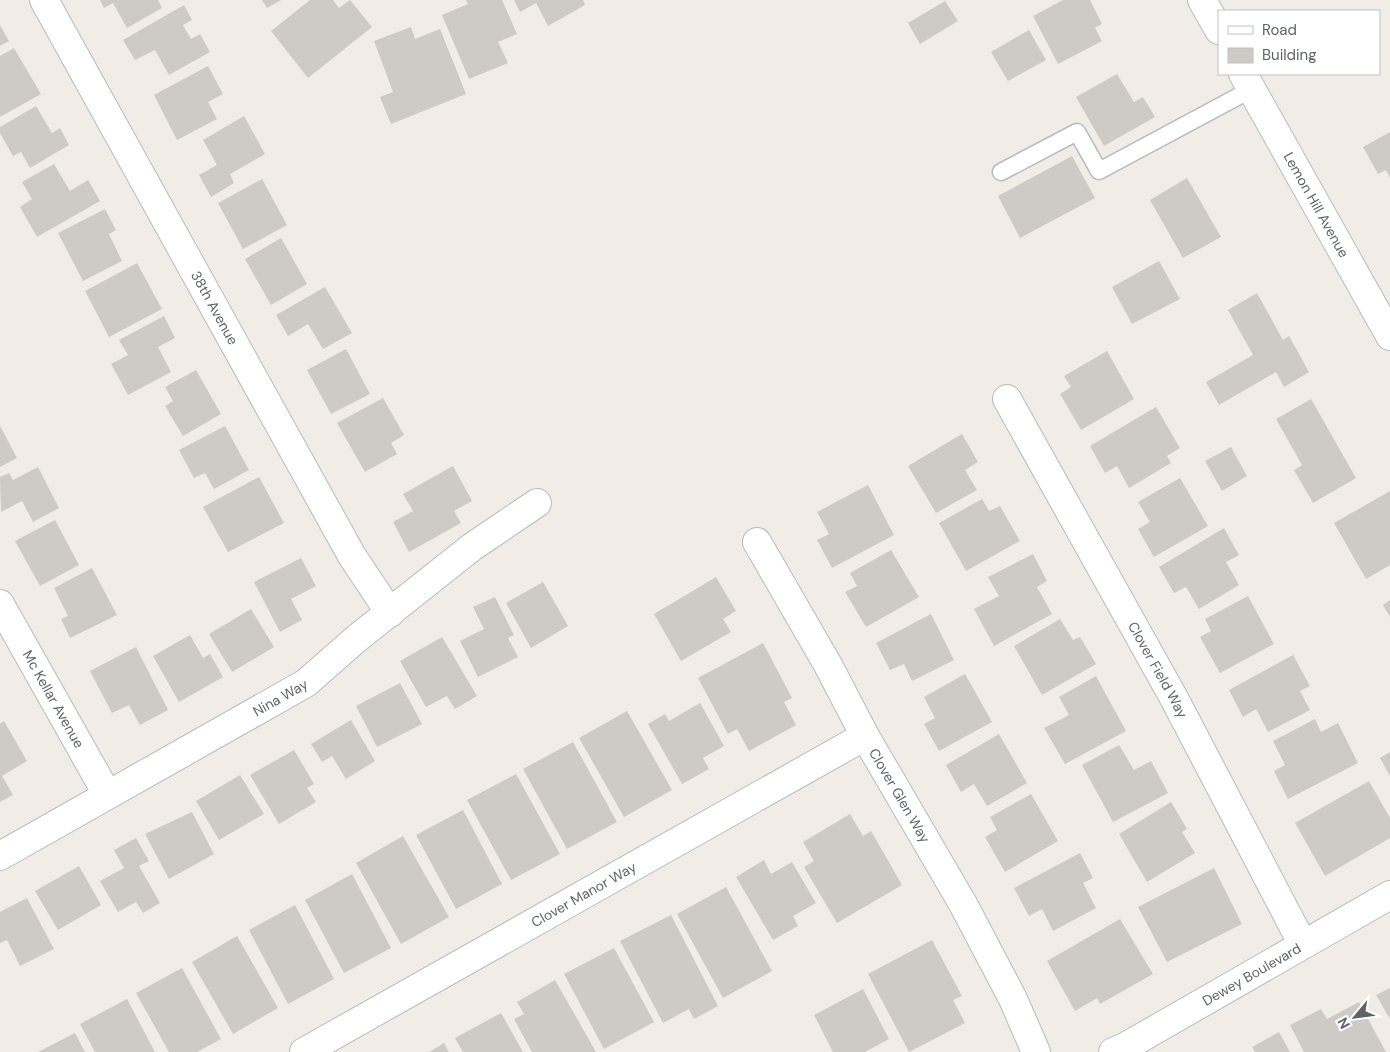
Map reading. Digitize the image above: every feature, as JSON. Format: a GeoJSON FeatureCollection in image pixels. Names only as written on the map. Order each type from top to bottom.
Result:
{"type":"FeatureCollection","features":[{"type":"Feature","properties":{"kind":"street","name":"38th Avenue"},"geometry":{"type":"LineString","coordinates":[[44,0],[348,547],[390,613]]}},
{"type":"Feature","properties":{"kind":"street"},"geometry":{"type":"LineString","coordinates":[[1202,0],[1218,28]]}},
{"type":"Feature","properties":{"kind":"street","name":"Lemon Hill Avenue"},"geometry":{"type":"LineString","coordinates":[[1248,81],[1390,336]]}},
{"type":"Feature","properties":{"kind":"street","name":"Clover Field Way"},"geometry":{"type":"LineString","coordinates":[[1008,399],[1175,700],[1302,944]]}},
{"type":"Feature","properties":{"kind":"street","name":"Nina Way"},"geometry":{"type":"LineString","coordinates":[[0,856],[306,683],[356,638],[472,547],[537,504]]}},
{"type":"Feature","properties":{"kind":"street","name":"Clover Glen Way"},"geometry":{"type":"LineString","coordinates":[[757,542],[828,666],[864,736],[967,913],[1013,999],[1036,1052]]}},
{"type":"Feature","properties":{"kind":"street","name":"Mc Kellar Avenue"},"geometry":{"type":"LineString","coordinates":[[0,604],[107,794]]}},
{"type":"Feature","properties":{"kind":"street","name":"Clover Manor Way"},"geometry":{"type":"LineString","coordinates":[[304,1052],[864,736]]}},
{"type":"Feature","properties":{"kind":"street","name":"Dewey Boulevard"},"geometry":{"type":"LineString","coordinates":[[1113,1052],[1125,1047],[1390,895]]}},
{"type":"Feature","properties":{"kind":"lane"},"geometry":{"type":"LineString","coordinates":[[1001,172],[1077,132],[1099,170],[1248,81]]}},
{"type":"Feature","properties":{"kind":"building"},"geometry":{"type":"Polygon","coordinates":[[[100,0],[158,0],[162,8],[127,28],[113,3],[104,8],[100,0]]]}},
{"type":"Feature","properties":{"kind":"building"},"geometry":{"type":"Polygon","coordinates":[[[262,0],[281,0],[267,8],[262,0]]]}},
{"type":"Feature","properties":{"kind":"building"},"geometry":{"type":"Polygon","coordinates":[[[310,0],[333,0],[339,8],[350,0],[372,27],[308,78],[271,31],[310,0]]]}},
{"type":"Feature","properties":{"kind":"building"},"geometry":{"type":"Polygon","coordinates":[[[466,0],[502,0],[517,34],[498,42],[508,63],[469,79],[442,15],[468,4],[466,0]]]}},
{"type":"Feature","properties":{"kind":"building"},"geometry":{"type":"Polygon","coordinates":[[[514,0],[583,0],[585,5],[548,26],[536,3],[520,12],[514,0]]]}},
{"type":"Feature","properties":{"kind":"building"},"geometry":{"type":"Polygon","coordinates":[[[1063,0],[1090,0],[1102,24],[1095,28],[1102,41],[1058,64],[1033,16],[1063,0]]]}},
{"type":"Feature","properties":{"kind":"building"},"geometry":{"type":"Polygon","coordinates":[[[945,1],[958,21],[920,44],[908,23],[945,1]]]}},
{"type":"Feature","properties":{"kind":"building"},"geometry":{"type":"Polygon","coordinates":[[[184,5],[192,20],[183,25],[191,39],[200,34],[210,52],[169,75],[155,50],[135,60],[123,40],[184,5]]]}},
{"type":"Feature","properties":{"kind":"building"},"geometry":{"type":"Polygon","coordinates":[[[0,25],[9,41],[0,46],[0,25]]]}},
{"type":"Feature","properties":{"kind":"building"},"geometry":{"type":"Polygon","coordinates":[[[411,27],[415,39],[440,29],[466,94],[391,124],[380,97],[393,92],[374,41],[411,27]]]}},
{"type":"Feature","properties":{"kind":"building"},"geometry":{"type":"Polygon","coordinates":[[[1029,30],[1046,60],[1008,81],[991,52],[1029,30]]]}},
{"type":"Feature","properties":{"kind":"building"},"geometry":{"type":"Polygon","coordinates":[[[14,48],[41,94],[0,117],[0,56],[14,48]]]}},
{"type":"Feature","properties":{"kind":"building"},"geometry":{"type":"Polygon","coordinates":[[[208,66],[223,94],[208,102],[217,119],[177,140],[154,95],[208,66]]]}},
{"type":"Feature","properties":{"kind":"building"},"geometry":{"type":"Polygon","coordinates":[[[1117,74],[1134,102],[1143,97],[1155,117],[1104,146],[1076,97],[1117,74]]]}},
{"type":"Feature","properties":{"kind":"building"},"geometry":{"type":"Polygon","coordinates":[[[36,106],[52,133],[60,128],[69,145],[30,168],[21,152],[13,156],[0,133],[0,127],[36,106]]]}},
{"type":"Feature","properties":{"kind":"building"},"geometry":{"type":"Polygon","coordinates":[[[244,116],[265,154],[230,174],[234,183],[211,197],[199,175],[217,165],[203,140],[244,116]]]}},
{"type":"Feature","properties":{"kind":"building"},"geometry":{"type":"Polygon","coordinates":[[[1390,132],[1390,178],[1386,170],[1378,174],[1363,147],[1390,132]]]}},
{"type":"Feature","properties":{"kind":"building"},"geometry":{"type":"Polygon","coordinates":[[[1072,156],[1095,198],[1020,238],[998,196],[1072,156]]]}},
{"type":"Feature","properties":{"kind":"building"},"geometry":{"type":"Polygon","coordinates":[[[54,164],[70,191],[88,180],[100,201],[37,237],[20,207],[32,199],[22,182],[54,164]]]}},
{"type":"Feature","properties":{"kind":"building"},"geometry":{"type":"Polygon","coordinates":[[[1187,178],[1221,237],[1183,258],[1150,200],[1187,178]]]}},
{"type":"Feature","properties":{"kind":"building"},"geometry":{"type":"Polygon","coordinates":[[[262,179],[287,225],[243,249],[218,203],[262,179]]]}},
{"type":"Feature","properties":{"kind":"building"},"geometry":{"type":"Polygon","coordinates":[[[105,209],[116,230],[109,234],[122,261],[83,281],[58,233],[105,209]]]}},
{"type":"Feature","properties":{"kind":"building"},"geometry":{"type":"Polygon","coordinates":[[[281,238],[307,284],[271,305],[245,259],[281,238]]]}},
{"type":"Feature","properties":{"kind":"building"},"geometry":{"type":"Polygon","coordinates":[[[1159,261],[1180,299],[1132,324],[1112,287],[1159,261]]]}},
{"type":"Feature","properties":{"kind":"building"},"geometry":{"type":"Polygon","coordinates":[[[137,263],[162,309],[109,337],[85,291],[137,263]]]}},
{"type":"Feature","properties":{"kind":"building"},"geometry":{"type":"Polygon","coordinates":[[[325,287],[352,333],[323,349],[308,324],[288,336],[276,315],[325,287]]]}},
{"type":"Feature","properties":{"kind":"building"},"geometry":{"type":"Polygon","coordinates":[[[1257,293],[1283,340],[1289,336],[1309,372],[1284,387],[1276,372],[1219,405],[1206,382],[1253,355],[1228,310],[1257,293]]]}},
{"type":"Feature","properties":{"kind":"building"},"geometry":{"type":"Polygon","coordinates":[[[164,316],[175,338],[158,347],[171,372],[128,395],[111,364],[128,355],[119,340],[164,316]]]}},
{"type":"Feature","properties":{"kind":"building"},"geometry":{"type":"Polygon","coordinates":[[[346,349],[370,394],[331,414],[307,370],[346,349]]]}},
{"type":"Feature","properties":{"kind":"building"},"geometry":{"type":"Polygon","coordinates":[[[1107,351],[1134,399],[1081,430],[1060,394],[1071,387],[1064,376],[1107,351]]]}},
{"type":"Feature","properties":{"kind":"building"},"geometry":{"type":"Polygon","coordinates":[[[196,370],[221,414],[183,436],[165,406],[173,401],[165,387],[196,370]]]}},
{"type":"Feature","properties":{"kind":"building"},"geometry":{"type":"Polygon","coordinates":[[[383,398],[404,435],[391,443],[397,454],[365,472],[337,423],[383,398]]]}},
{"type":"Feature","properties":{"kind":"building"},"geometry":{"type":"Polygon","coordinates":[[[1311,399],[1356,478],[1313,503],[1294,470],[1302,465],[1276,419],[1311,399]]]}},
{"type":"Feature","properties":{"kind":"building"},"geometry":{"type":"Polygon","coordinates":[[[1156,407],[1180,448],[1167,456],[1171,463],[1129,488],[1117,466],[1105,473],[1090,446],[1156,407]]]}},
{"type":"Feature","properties":{"kind":"building"},"geometry":{"type":"Polygon","coordinates":[[[0,426],[17,458],[0,467],[0,426]]]}},
{"type":"Feature","properties":{"kind":"building"},"geometry":{"type":"Polygon","coordinates":[[[225,426],[249,470],[214,489],[205,473],[194,478],[179,450],[225,426]]]}},
{"type":"Feature","properties":{"kind":"building"},"geometry":{"type":"Polygon","coordinates":[[[962,434],[978,462],[965,470],[977,490],[936,513],[908,466],[962,434]]]}},
{"type":"Feature","properties":{"kind":"building"},"geometry":{"type":"Polygon","coordinates":[[[1231,447],[1247,476],[1222,491],[1205,461],[1231,447]]]}},
{"type":"Feature","properties":{"kind":"building"},"geometry":{"type":"Polygon","coordinates":[[[453,466],[472,501],[454,511],[461,523],[409,552],[393,522],[413,511],[403,494],[453,466]]]}},
{"type":"Feature","properties":{"kind":"building"},"geometry":{"type":"Polygon","coordinates":[[[38,467],[59,508],[33,522],[22,501],[1,512],[0,477],[9,473],[13,480],[38,467]]]}},
{"type":"Feature","properties":{"kind":"building"},"geometry":{"type":"Polygon","coordinates":[[[259,477],[284,523],[228,552],[203,507],[259,477]]]}},
{"type":"Feature","properties":{"kind":"building"},"geometry":{"type":"Polygon","coordinates":[[[1180,478],[1208,526],[1154,557],[1138,529],[1150,522],[1138,502],[1180,478]]]}},
{"type":"Feature","properties":{"kind":"building"},"geometry":{"type":"Polygon","coordinates":[[[868,485],[894,535],[832,568],[817,540],[829,534],[817,512],[868,485]]]}},
{"type":"Feature","properties":{"kind":"building"},"geometry":{"type":"Polygon","coordinates":[[[1390,491],[1390,565],[1366,579],[1334,523],[1390,491]]]}},
{"type":"Feature","properties":{"kind":"building"},"geometry":{"type":"Polygon","coordinates":[[[982,499],[989,511],[1000,506],[1020,541],[966,571],[939,523],[982,499]]]}},
{"type":"Feature","properties":{"kind":"building"},"geometry":{"type":"Polygon","coordinates":[[[55,520],[79,565],[40,586],[15,541],[55,520]]]}},
{"type":"Feature","properties":{"kind":"building"},"geometry":{"type":"Polygon","coordinates":[[[1224,528],[1239,555],[1226,562],[1239,585],[1199,609],[1186,587],[1174,593],[1159,567],[1224,528]]]}},
{"type":"Feature","properties":{"kind":"building"},"geometry":{"type":"Polygon","coordinates":[[[891,550],[919,597],[866,627],[845,592],[857,586],[850,573],[891,550]]]}},
{"type":"Feature","properties":{"kind":"building"},"geometry":{"type":"Polygon","coordinates":[[[1033,554],[1047,581],[1037,587],[1052,614],[994,646],[974,609],[999,596],[988,577],[1033,554]]]}},
{"type":"Feature","properties":{"kind":"building"},"geometry":{"type":"Polygon","coordinates":[[[301,558],[316,586],[291,599],[302,620],[280,632],[254,582],[301,558]]]}},
{"type":"Feature","properties":{"kind":"building"},"geometry":{"type":"Polygon","coordinates":[[[92,568],[117,615],[70,638],[61,619],[68,616],[54,588],[92,568]]]}},
{"type":"Feature","properties":{"kind":"building"},"geometry":{"type":"Polygon","coordinates":[[[716,577],[736,611],[723,619],[731,632],[681,661],[654,614],[716,577]]]}},
{"type":"Feature","properties":{"kind":"building"},"geometry":{"type":"Polygon","coordinates":[[[543,582],[568,626],[531,648],[506,603],[543,582]]]}},
{"type":"Feature","properties":{"kind":"building"},"geometry":{"type":"Polygon","coordinates":[[[1248,596],[1274,644],[1220,673],[1200,637],[1211,631],[1205,619],[1248,596]]]}},
{"type":"Feature","properties":{"kind":"building"},"geometry":{"type":"Polygon","coordinates":[[[495,597],[514,635],[508,638],[518,657],[478,677],[460,641],[484,629],[473,607],[495,597]]]}},
{"type":"Feature","properties":{"kind":"building"},"geometry":{"type":"Polygon","coordinates":[[[1390,600],[1390,617],[1383,605],[1390,600]]]}},
{"type":"Feature","properties":{"kind":"building"},"geometry":{"type":"Polygon","coordinates":[[[251,609],[274,647],[232,672],[209,634],[251,609]]]}},
{"type":"Feature","properties":{"kind":"building"},"geometry":{"type":"Polygon","coordinates":[[[931,614],[954,660],[912,681],[904,664],[890,670],[876,643],[931,614]]]}},
{"type":"Feature","properties":{"kind":"building"},"geometry":{"type":"Polygon","coordinates":[[[1060,619],[1073,640],[1080,637],[1096,664],[1042,695],[1014,646],[1060,619]]]}},
{"type":"Feature","properties":{"kind":"building"},"geometry":{"type":"Polygon","coordinates":[[[190,635],[203,658],[210,654],[223,677],[179,702],[153,656],[190,635]]]}},
{"type":"Feature","properties":{"kind":"building"},"geometry":{"type":"Polygon","coordinates":[[[442,637],[477,696],[455,709],[447,696],[426,707],[400,661],[442,637]]]}},
{"type":"Feature","properties":{"kind":"building"},"geometry":{"type":"Polygon","coordinates":[[[763,643],[792,698],[784,702],[796,725],[749,751],[737,729],[728,734],[698,678],[763,643]]]}},
{"type":"Feature","properties":{"kind":"building"},"geometry":{"type":"Polygon","coordinates":[[[136,647],[168,710],[140,725],[129,705],[112,713],[90,671],[136,647]]]}},
{"type":"Feature","properties":{"kind":"building"},"geometry":{"type":"Polygon","coordinates":[[[1293,655],[1310,686],[1300,691],[1310,710],[1268,732],[1256,709],[1243,717],[1229,690],[1293,655]]]}},
{"type":"Feature","properties":{"kind":"building"},"geometry":{"type":"Polygon","coordinates":[[[965,674],[992,722],[939,751],[924,724],[935,718],[924,697],[965,674]]]}},
{"type":"Feature","properties":{"kind":"building"},"geometry":{"type":"Polygon","coordinates":[[[1096,676],[1126,731],[1065,764],[1044,728],[1069,715],[1059,697],[1096,676]]]}},
{"type":"Feature","properties":{"kind":"building"},"geometry":{"type":"Polygon","coordinates":[[[400,683],[422,724],[377,747],[356,706],[400,683]]]}},
{"type":"Feature","properties":{"kind":"building"},"geometry":{"type":"Polygon","coordinates":[[[700,703],[724,746],[703,758],[709,769],[682,784],[648,724],[665,714],[669,721],[700,703]]]}},
{"type":"Feature","properties":{"kind":"building"},"geometry":{"type":"Polygon","coordinates":[[[627,711],[672,790],[624,817],[579,738],[627,711]]]}},
{"type":"Feature","properties":{"kind":"building"},"geometry":{"type":"Polygon","coordinates":[[[1315,719],[1321,732],[1338,723],[1358,763],[1288,799],[1274,771],[1285,765],[1273,741],[1315,719]]]}},
{"type":"Feature","properties":{"kind":"building"},"geometry":{"type":"Polygon","coordinates":[[[351,720],[375,761],[346,779],[332,756],[322,762],[311,744],[351,720]]]}},
{"type":"Feature","properties":{"kind":"building"},"geometry":{"type":"Polygon","coordinates":[[[4,721],[27,761],[2,776],[13,795],[0,802],[0,724],[4,721]]]}},
{"type":"Feature","properties":{"kind":"building"},"geometry":{"type":"Polygon","coordinates":[[[999,734],[1027,783],[987,806],[974,784],[961,792],[946,765],[999,734]]]}},
{"type":"Feature","properties":{"kind":"building"},"geometry":{"type":"Polygon","coordinates":[[[573,742],[617,822],[567,849],[523,769],[573,742]]]}},
{"type":"Feature","properties":{"kind":"building"},"geometry":{"type":"Polygon","coordinates":[[[1119,745],[1134,770],[1151,761],[1168,793],[1113,822],[1082,765],[1119,745]]]}},
{"type":"Feature","properties":{"kind":"building"},"geometry":{"type":"Polygon","coordinates":[[[294,750],[314,784],[307,788],[316,802],[279,824],[250,775],[294,750]]]}},
{"type":"Feature","properties":{"kind":"building"},"geometry":{"type":"Polygon","coordinates":[[[1390,752],[1390,776],[1380,758],[1390,752]]]}},
{"type":"Feature","properties":{"kind":"building"},"geometry":{"type":"Polygon","coordinates":[[[516,774],[560,854],[511,880],[467,800],[516,774]]]}},
{"type":"Feature","properties":{"kind":"building"},"geometry":{"type":"Polygon","coordinates":[[[240,775],[264,814],[219,840],[196,801],[240,775]]]}},
{"type":"Feature","properties":{"kind":"building"},"geometry":{"type":"Polygon","coordinates":[[[1369,781],[1390,818],[1390,838],[1325,876],[1295,823],[1369,781]]]}},
{"type":"Feature","properties":{"kind":"building"},"geometry":{"type":"Polygon","coordinates":[[[1031,794],[1058,841],[1005,872],[985,837],[997,830],[990,817],[1031,794]]]}},
{"type":"Feature","properties":{"kind":"building"},"geometry":{"type":"Polygon","coordinates":[[[1171,802],[1187,829],[1182,832],[1195,853],[1147,882],[1119,834],[1171,802]]]}},
{"type":"Feature","properties":{"kind":"building"},"geometry":{"type":"Polygon","coordinates":[[[463,810],[502,884],[456,909],[416,835],[463,810]]]}},
{"type":"Feature","properties":{"kind":"building"},"geometry":{"type":"Polygon","coordinates":[[[192,812],[214,854],[169,879],[145,834],[192,812]]]}},
{"type":"Feature","properties":{"kind":"building"},"geometry":{"type":"Polygon","coordinates":[[[850,814],[863,836],[871,831],[902,885],[837,923],[804,867],[814,861],[803,842],[850,814]]]}},
{"type":"Feature","properties":{"kind":"building"},"geometry":{"type":"Polygon","coordinates":[[[403,836],[449,917],[401,944],[356,863],[403,836]]]}},
{"type":"Feature","properties":{"kind":"building"},"geometry":{"type":"Polygon","coordinates":[[[136,838],[149,861],[139,866],[160,903],[143,913],[136,902],[118,912],[100,881],[124,868],[114,850],[136,838]]]}},
{"type":"Feature","properties":{"kind":"building"},"geometry":{"type":"Polygon","coordinates":[[[1080,853],[1093,878],[1083,883],[1096,908],[1053,931],[1042,909],[1029,916],[1014,888],[1080,853]]]}},
{"type":"Feature","properties":{"kind":"building"},"geometry":{"type":"Polygon","coordinates":[[[764,860],[771,874],[792,862],[816,903],[793,916],[798,926],[773,940],[736,877],[764,860]]]}},
{"type":"Feature","properties":{"kind":"building"},"geometry":{"type":"Polygon","coordinates":[[[79,866],[101,905],[58,930],[35,891],[79,866]]]}},
{"type":"Feature","properties":{"kind":"building"},"geometry":{"type":"Polygon","coordinates":[[[1214,868],[1242,924],[1167,962],[1138,907],[1214,868]]]}},
{"type":"Feature","properties":{"kind":"building"},"geometry":{"type":"Polygon","coordinates":[[[352,874],[391,948],[344,973],[305,900],[352,874]]]}},
{"type":"Feature","properties":{"kind":"building"},"geometry":{"type":"Polygon","coordinates":[[[726,887],[772,971],[723,998],[677,914],[726,887]]]}},
{"type":"Feature","properties":{"kind":"building"},"geometry":{"type":"Polygon","coordinates":[[[27,898],[54,949],[20,966],[7,940],[0,943],[0,912],[27,898]]]}},
{"type":"Feature","properties":{"kind":"building"},"geometry":{"type":"Polygon","coordinates":[[[295,905],[334,979],[288,1004],[249,930],[295,905]]]}},
{"type":"Feature","properties":{"kind":"building"},"geometry":{"type":"Polygon","coordinates":[[[671,915],[718,1006],[694,1019],[689,1009],[663,1023],[620,941],[671,915]]]}},
{"type":"Feature","properties":{"kind":"building"},"geometry":{"type":"Polygon","coordinates":[[[1120,919],[1153,974],[1100,1004],[1097,998],[1075,1011],[1047,961],[1120,919]]]}},
{"type":"Feature","properties":{"kind":"building"},"geometry":{"type":"Polygon","coordinates":[[[237,936],[278,1008],[233,1034],[192,962],[237,936]]]}},
{"type":"Feature","properties":{"kind":"building"},"geometry":{"type":"Polygon","coordinates":[[[932,940],[962,996],[953,1000],[965,1023],[909,1052],[868,974],[932,940]]]}},
{"type":"Feature","properties":{"kind":"building"},"geometry":{"type":"Polygon","coordinates":[[[614,948],[654,1022],[604,1049],[564,974],[614,948]]]}},
{"type":"Feature","properties":{"kind":"building"},"geometry":{"type":"Polygon","coordinates":[[[182,968],[221,1039],[197,1052],[169,1052],[136,993],[182,968]]]}},
{"type":"Feature","properties":{"kind":"building"},"geometry":{"type":"Polygon","coordinates":[[[555,980],[596,1052],[532,1052],[514,1019],[524,1014],[517,1002],[555,980]]]}},
{"type":"Feature","properties":{"kind":"building"},"geometry":{"type":"Polygon","coordinates":[[[1390,988],[1390,1019],[1376,995],[1390,988]]]}},
{"type":"Feature","properties":{"kind":"building"},"geometry":{"type":"Polygon","coordinates":[[[863,989],[889,1039],[865,1052],[833,1052],[814,1015],[863,989]]]}},
{"type":"Feature","properties":{"kind":"building"},"geometry":{"type":"Polygon","coordinates":[[[127,999],[155,1052],[95,1052],[80,1024],[127,999]]]}},
{"type":"Feature","properties":{"kind":"building"},"geometry":{"type":"Polygon","coordinates":[[[1359,1002],[1386,1052],[1304,1052],[1290,1025],[1321,1009],[1327,1019],[1359,1002]]]}},
{"type":"Feature","properties":{"kind":"building"},"geometry":{"type":"Polygon","coordinates":[[[501,1013],[523,1052],[463,1052],[455,1038],[501,1013]]]}},
{"type":"Feature","properties":{"kind":"building"},"geometry":{"type":"Polygon","coordinates":[[[1279,1032],[1290,1052],[1255,1052],[1252,1047],[1279,1032]]]}},
{"type":"Feature","properties":{"kind":"building"},"geometry":{"type":"Polygon","coordinates":[[[75,1033],[85,1052],[38,1052],[75,1033]]]}},
{"type":"Feature","properties":{"kind":"building"},"geometry":{"type":"Polygon","coordinates":[[[444,1043],[449,1052],[429,1052],[444,1043]]]}}]}
